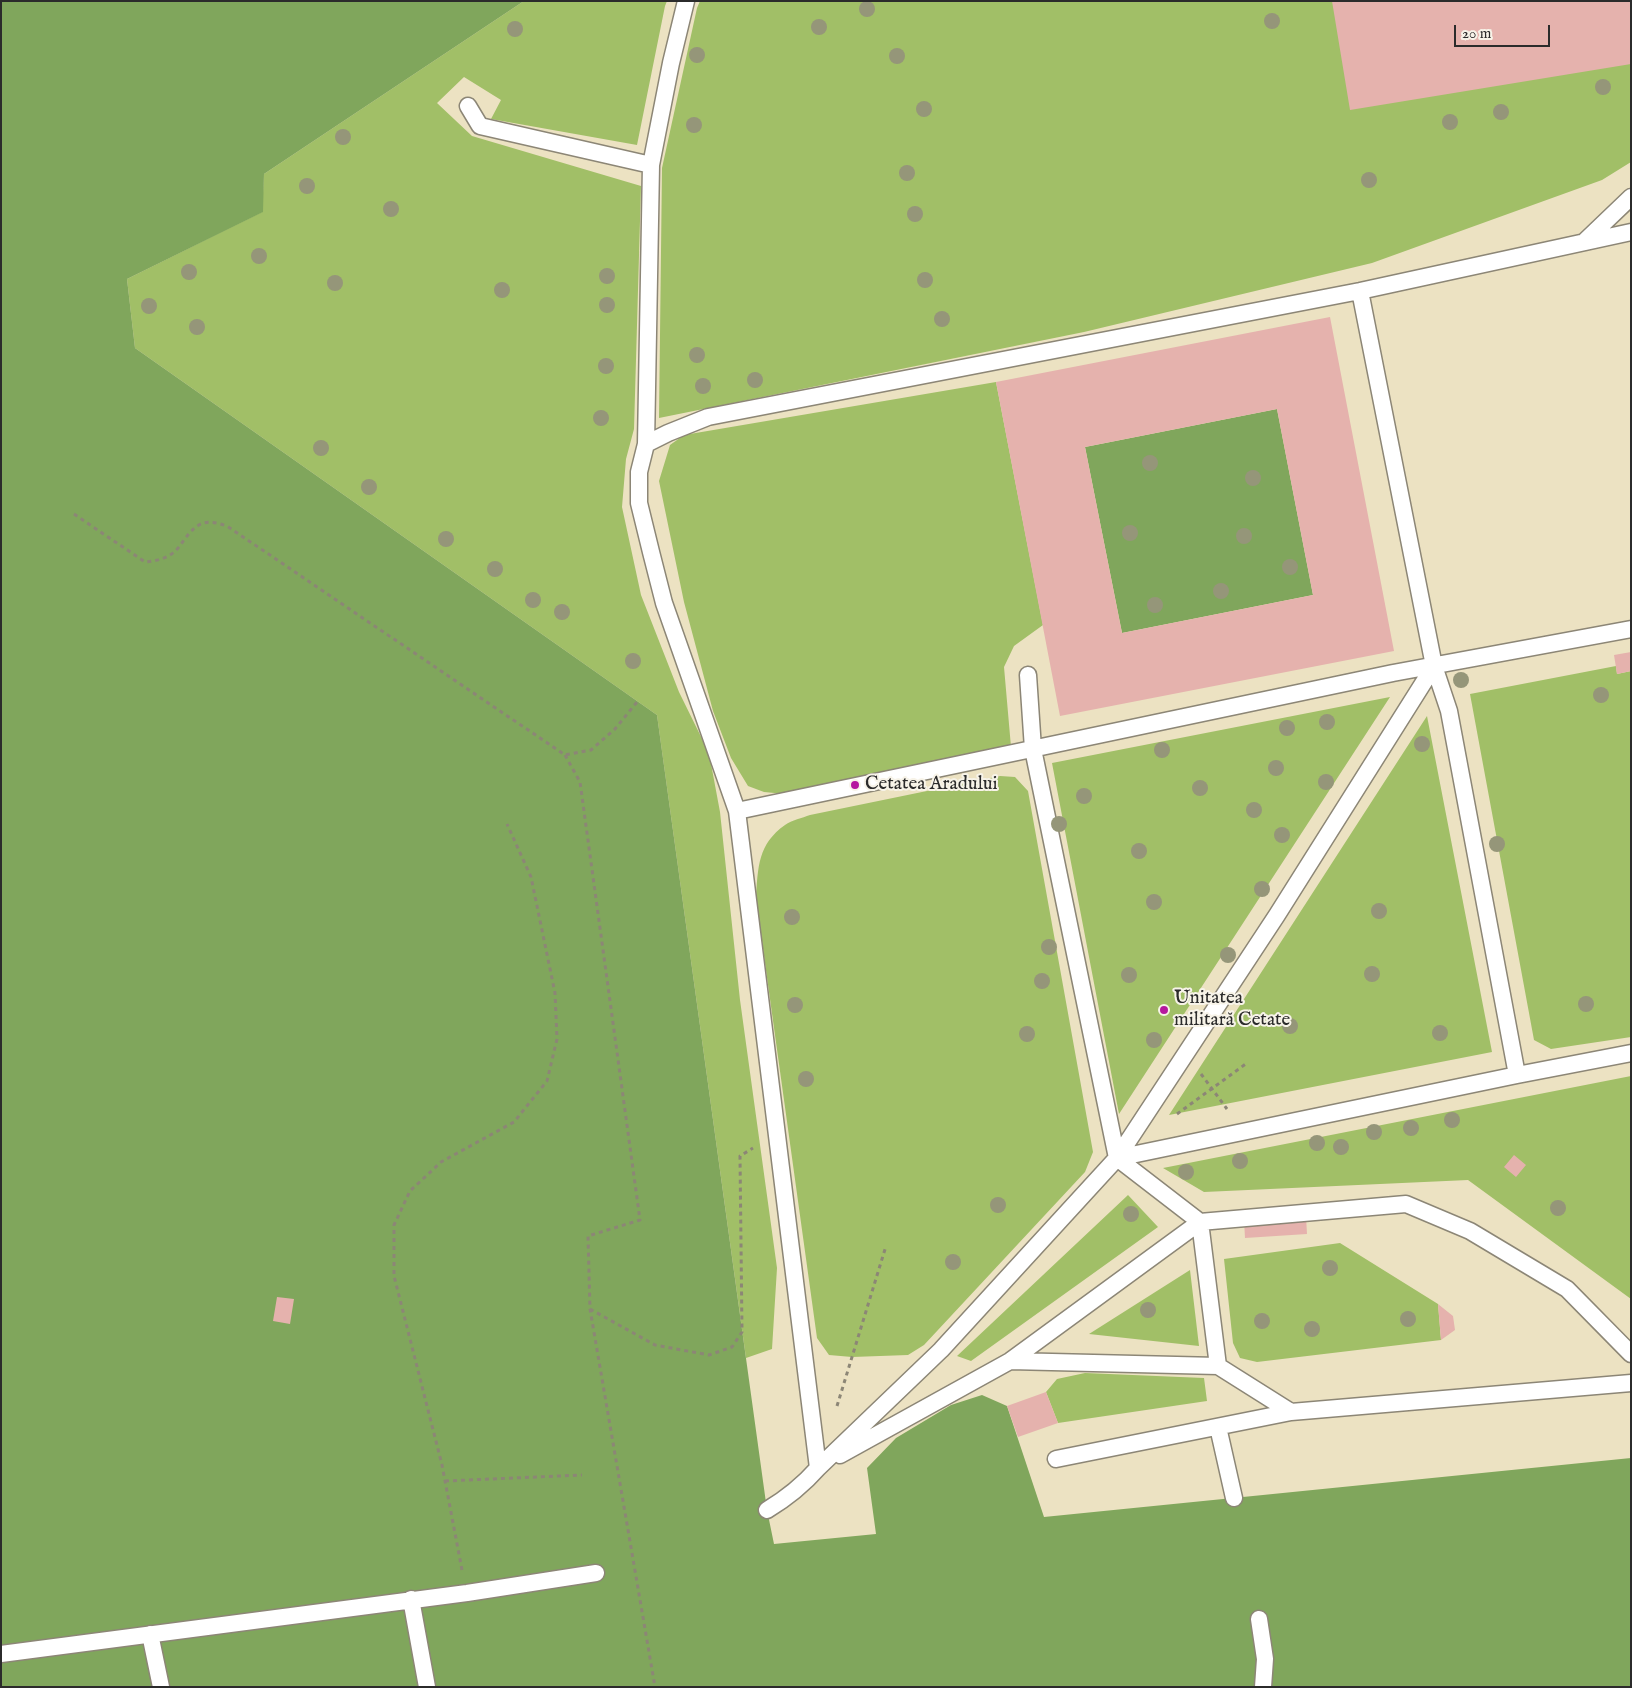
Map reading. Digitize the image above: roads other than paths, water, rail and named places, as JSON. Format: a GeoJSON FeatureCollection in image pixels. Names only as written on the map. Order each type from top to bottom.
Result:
{"type":"FeatureCollection","features":[{"type":"Feature","properties":{"kind":"lane"},"geometry":{"type":"LineString","coordinates":[[686,1],[651,165],[646,444],[639,472],[639,503],[664,603],[737,811],[818,1468]]}},
{"type":"Feature","properties":{"kind":"lane"},"geometry":{"type":"LineString","coordinates":[[468,106],[480,126],[651,165]]}},
{"type":"Feature","properties":{"kind":"lane"},"geometry":{"type":"LineString","coordinates":[[1584,242],[1631,197]]}},
{"type":"Feature","properties":{"kind":"lane"},"geometry":{"type":"LineString","coordinates":[[646,444],[668,433],[708,418],[1360,291],[1631,232]]}},
{"type":"Feature","properties":{"kind":"lane"},"geometry":{"type":"LineString","coordinates":[[1360,291],[1434,666],[1449,711],[1517,1075]]}},
{"type":"Feature","properties":{"kind":"lane"},"geometry":{"type":"LineString","coordinates":[[737,811],[1434,666],[1631,629]]}},
{"type":"Feature","properties":{"kind":"lane"},"geometry":{"type":"LineString","coordinates":[[767,1510],[786,1499],[804,1484],[818,1468],[941,1350],[1117,1158],[1282,906],[1434,666]]}},
{"type":"Feature","properties":{"kind":"lane"},"geometry":{"type":"LineString","coordinates":[[1028,675],[1033,750],[1117,1158],[1200,1222],[1218,1366]]}},
{"type":"Feature","properties":{"kind":"lane"},"geometry":{"type":"LineString","coordinates":[[1117,1158],[1631,1053]]}},
{"type":"Feature","properties":{"kind":"lane"},"geometry":{"type":"LineString","coordinates":[[818,1468],[1010,1360],[1200,1222],[1406,1204],[1470,1231],[1567,1289],[1631,1354]]}},
{"type":"Feature","properties":{"kind":"lane"},"geometry":{"type":"LineString","coordinates":[[1010,1360],[1218,1366],[1291,1412]]}},
{"type":"Feature","properties":{"kind":"lane"},"geometry":{"type":"LineString","coordinates":[[1056,1459],[1291,1412],[1631,1383]]}},
{"type":"Feature","properties":{"kind":"lane"},"geometry":{"type":"LineString","coordinates":[[1218,1427],[1234,1498]]}},
{"type":"Feature","properties":{"kind":"lane"},"geometry":{"type":"LineString","coordinates":[[1,1654],[467,1593],[596,1573]]}},
{"type":"Feature","properties":{"kind":"lane"},"geometry":{"type":"LineString","coordinates":[[411,1599],[427,1687]]}},
{"type":"Feature","properties":{"kind":"lane"},"geometry":{"type":"LineString","coordinates":[[1259,1619],[1265,1659],[1263,1687]]}},
{"type":"Feature","properties":{"kind":"lane"},"geometry":{"type":"LineString","coordinates":[[150,1634],[161,1687]]}},
{"type":"Feature","properties":{"kind":"place","name":"Cetatea Aradului"},"geometry":{"type":"Point","coordinates":[855,785]}},
{"type":"Feature","properties":{"kind":"place","name":"Unitatea militară Cetate"},"geometry":{"type":"Point","coordinates":[1164,1010]}}]}
